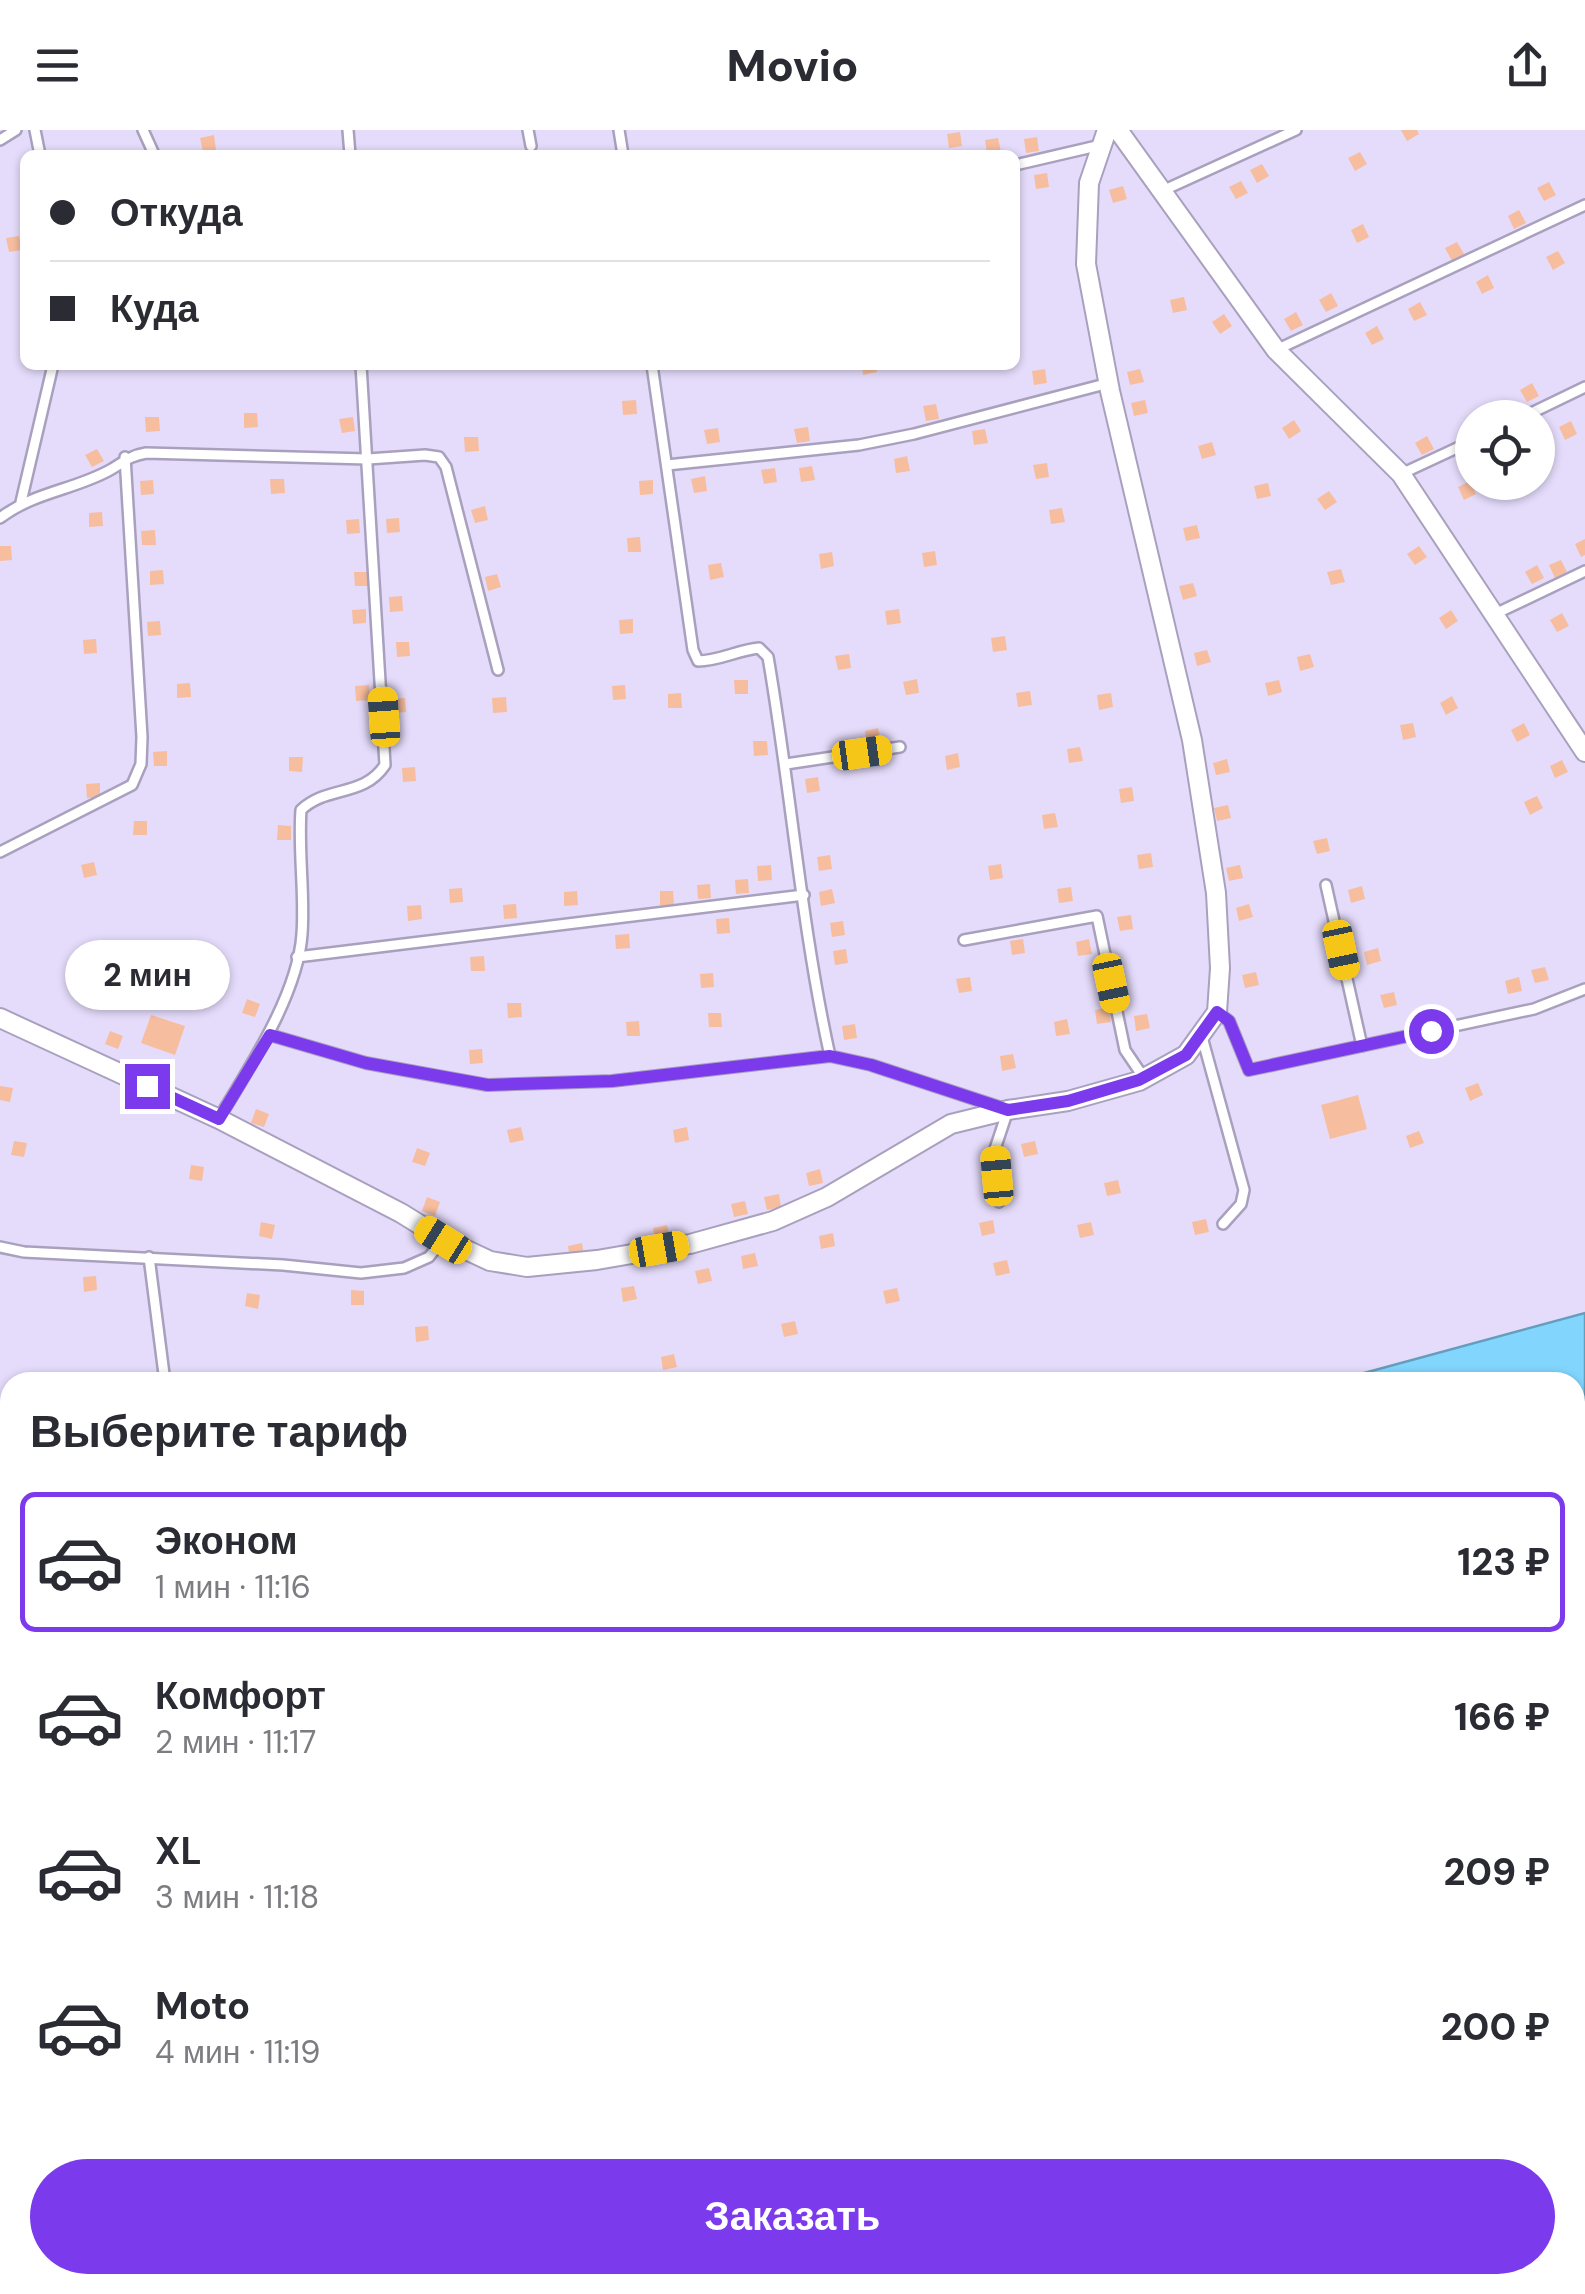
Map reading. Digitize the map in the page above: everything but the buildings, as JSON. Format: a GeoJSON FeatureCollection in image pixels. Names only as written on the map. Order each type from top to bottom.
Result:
{"type":"FeatureCollection","features":[{"type":"Feature","properties":{"kind":"street"},"geometry":{"type":"LineString","coordinates":[[1118,130],[1276,350],[1401,474],[1585,751]]}},
{"type":"Feature","properties":{"kind":"street"},"geometry":{"type":"LineString","coordinates":[[0,1018],[219,1119],[401,1212],[443,1240],[490,1261],[528,1267],[690,1244],[773,1221],[828,1197],[951,1124],[1068,1101],[1144,1078],[1186,1055],[1217,1012],[1220,968],[1216,893],[1192,740],[1109,383],[1086,264],[1088,183],[1104,138]]}},
{"type":"Feature","properties":{"kind":"lane"},"geometry":{"type":"LineString","coordinates":[[0,140],[16,130]]}},
{"type":"Feature","properties":{"kind":"lane"},"geometry":{"type":"LineString","coordinates":[[528,130],[531,146]]}},
{"type":"Feature","properties":{"kind":"lane"},"geometry":{"type":"LineString","coordinates":[[1162,191],[1296,130]]}},
{"type":"Feature","properties":{"kind":"lane"},"geometry":{"type":"LineString","coordinates":[[1020,163],[1104,138]]}},
{"type":"Feature","properties":{"kind":"lane"},"geometry":{"type":"LineString","coordinates":[[1276,350],[1585,205]]}},
{"type":"Feature","properties":{"kind":"lane"},"geometry":{"type":"LineString","coordinates":[[21,502],[53,370]]}},
{"type":"Feature","properties":{"kind":"lane"},"geometry":{"type":"LineString","coordinates":[[219,1119],[270,1035],[298,958],[302,936],[302,810],[312,800],[375,780],[385,766],[361,370]]}},
{"type":"Feature","properties":{"kind":"lane"},"geometry":{"type":"LineString","coordinates":[[653,370],[692,650],[698,660],[711,661],[759,648],[768,658],[818,1004],[830,1056]]}},
{"type":"Feature","properties":{"kind":"lane"},"geometry":{"type":"LineString","coordinates":[[666,465],[859,446],[1109,383]]}},
{"type":"Feature","properties":{"kind":"lane"},"geometry":{"type":"LineString","coordinates":[[1555,402],[1585,387]]}},
{"type":"Feature","properties":{"kind":"lane"},"geometry":{"type":"LineString","coordinates":[[1401,474],[1455,448]]}},
{"type":"Feature","properties":{"kind":"lane"},"geometry":{"type":"LineString","coordinates":[[0,518],[21,502],[110,470],[125,457],[146,453],[439,457],[446,467],[498,670]]}},
{"type":"Feature","properties":{"kind":"lane"},"geometry":{"type":"LineString","coordinates":[[0,852],[132,786],[141,764],[125,457]]}},
{"type":"Feature","properties":{"kind":"lane"},"geometry":{"type":"LineString","coordinates":[[1492,615],[1585,572]]}},
{"type":"Feature","properties":{"kind":"lane"},"geometry":{"type":"LineString","coordinates":[[786,764],[900,748]]}},
{"type":"Feature","properties":{"kind":"lane"},"geometry":{"type":"LineString","coordinates":[[1326,885],[1362,1046]]}},
{"type":"Feature","properties":{"kind":"lane"},"geometry":{"type":"LineString","coordinates":[[298,958],[804,895]]}},
{"type":"Feature","properties":{"kind":"lane"},"geometry":{"type":"LineString","coordinates":[[964,940],[1097,916],[1126,1050],[1144,1078]]}},
{"type":"Feature","properties":{"kind":"lane"},"geometry":{"type":"LineString","coordinates":[[1217,1012],[1229,1021],[1249,1070],[1534,1009],[1585,990]]}},
{"type":"Feature","properties":{"kind":"lane"},"geometry":{"type":"LineString","coordinates":[[1201,1034],[1244,1190],[1241,1204],[1223,1224]]}},
{"type":"Feature","properties":{"kind":"lane"},"geometry":{"type":"LineString","coordinates":[[270,1035],[366,1063],[488,1085],[612,1081],[830,1056],[871,1065],[1008,1110],[995,1149],[999,1202]]}},
{"type":"Feature","properties":{"kind":"lane"},"geometry":{"type":"LineString","coordinates":[[0,1247],[24,1252],[361,1273],[404,1268],[429,1257],[443,1240]]}},
{"type":"Feature","properties":{"kind":"lane"},"geometry":{"type":"LineString","coordinates":[[149,1257],[164,1372]]}},
{"type":"Feature","properties":{"kind":"water"},"geometry":{"type":"Polygon","coordinates":[[[1585,1313],[1585,1372],[1368,1372],[1585,1313]]]}},
{"type":"Feature","properties":{"kind":"route"},"geometry":{"type":"LineString","coordinates":[[147,1086],[219,1119],[270,1035],[366,1063],[488,1085],[612,1081],[830,1056],[871,1065],[1008,1110],[1068,1101],[1139,1080],[1186,1055],[1217,1012],[1229,1021],[1249,1070],[1431,1031]]}}]}
